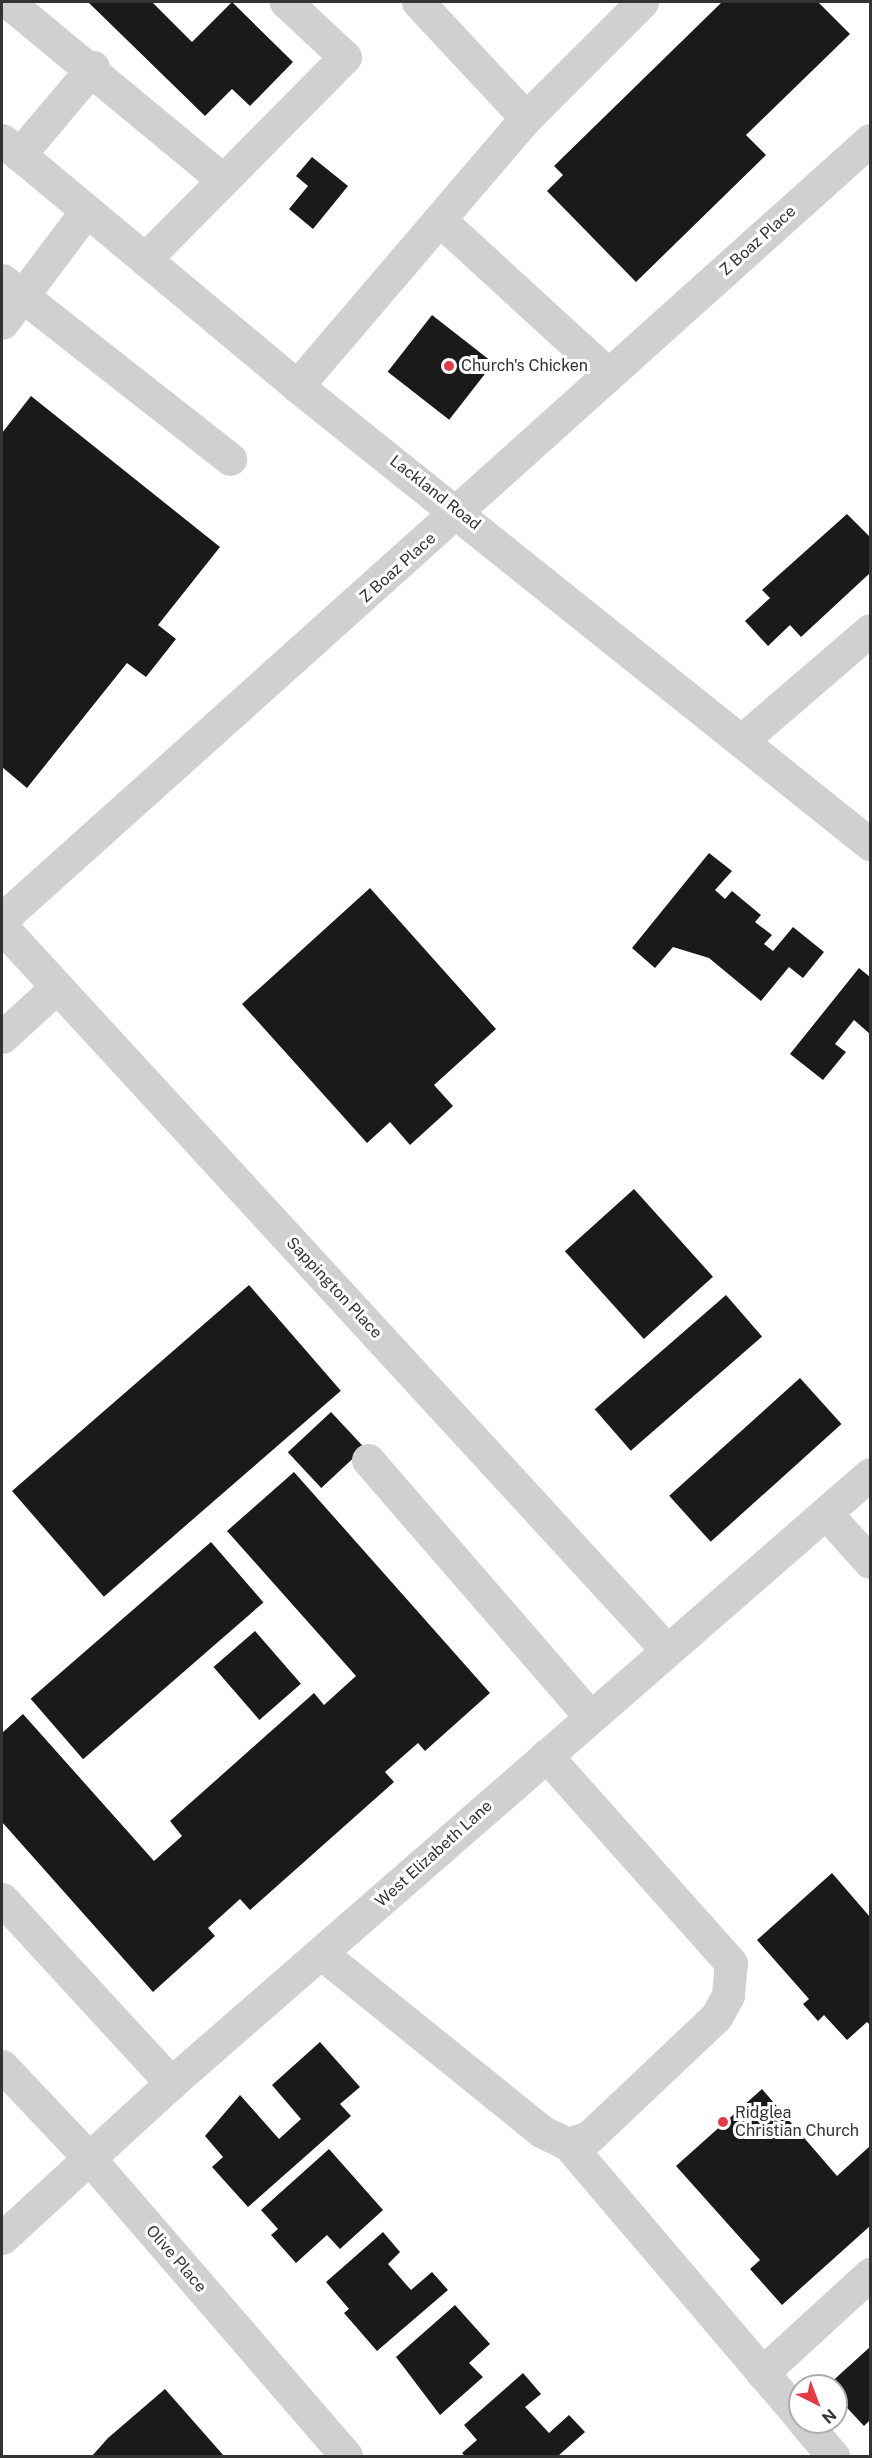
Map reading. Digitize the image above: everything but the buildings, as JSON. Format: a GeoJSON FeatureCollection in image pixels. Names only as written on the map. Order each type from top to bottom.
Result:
{"type":"FeatureCollection","features":[{"type":"Feature","properties":{"kind":"street"},"geometry":{"type":"LineString","coordinates":[[8,2],[93,67],[223,180]]}},
{"type":"Feature","properties":{"kind":"street"},"geometry":{"type":"LineString","coordinates":[[145,259],[345,57],[286,2]]}},
{"type":"Feature","properties":{"kind":"street"},"geometry":{"type":"LineString","coordinates":[[418,2],[526,118]]}},
{"type":"Feature","properties":{"kind":"street"},"geometry":{"type":"LineString","coordinates":[[297,386],[442,222],[526,118],[642,2]]}},
{"type":"Feature","properties":{"kind":"street"},"geometry":{"type":"LineString","coordinates":[[10,148],[93,67]]}},
{"type":"Feature","properties":{"kind":"street","name":"Z Boaz Place"},"geometry":{"type":"LineString","coordinates":[[2,919],[460,511],[870,140]]}},
{"type":"Feature","properties":{"kind":"street","name":"Lackland Road"},"geometry":{"type":"LineString","coordinates":[[10,148],[297,386],[460,511],[870,844]]}},
{"type":"Feature","properties":{"kind":"street"},"geometry":{"type":"LineString","coordinates":[[2,323],[12,288],[86,211]]}},
{"type":"Feature","properties":{"kind":"street"},"geometry":{"type":"LineString","coordinates":[[442,222],[609,375]]}},
{"type":"Feature","properties":{"kind":"street"},"geometry":{"type":"LineString","coordinates":[[12,288],[230,459]]}},
{"type":"Feature","properties":{"kind":"street"},"geometry":{"type":"LineString","coordinates":[[741,741],[870,630]]}},
{"type":"Feature","properties":{"kind":"street","name":"Sappington Place"},"geometry":{"type":"LineString","coordinates":[[2,927],[666,1649]]}},
{"type":"Feature","properties":{"kind":"street"},"geometry":{"type":"LineString","coordinates":[[2,1038],[57,987]]}},
{"type":"Feature","properties":{"kind":"street"},"geometry":{"type":"LineString","coordinates":[[369,1460],[590,1716]]}},
{"type":"Feature","properties":{"kind":"street","name":"West Elizabeth Lane"},"geometry":{"type":"LineString","coordinates":[[2,2238],[171,2083],[322,1954],[666,1649],[870,1474]]}},
{"type":"Feature","properties":{"kind":"street"},"geometry":{"type":"LineString","coordinates":[[826,1513],[870,1562]]}},
{"type":"Feature","properties":{"kind":"street"},"geometry":{"type":"LineString","coordinates":[[546,1755],[731,1963],[728,1995],[716,2017],[589,2137],[568,2144]]}},
{"type":"Feature","properties":{"kind":"street"},"geometry":{"type":"LineString","coordinates":[[2,1899],[171,2083]]}},
{"type":"Feature","properties":{"kind":"street"},"geometry":{"type":"LineString","coordinates":[[322,1954],[541,2131],[568,2144],[788,2403]]}},
{"type":"Feature","properties":{"kind":"street","name":"Olive Place"},"geometry":{"type":"LineString","coordinates":[[2,2066],[90,2159],[346,2457]]}},
{"type":"Feature","properties":{"kind":"street"},"geometry":{"type":"LineString","coordinates":[[762,2373],[870,2274]]}},
{"type":"Feature","properties":{"kind":"street"},"geometry":{"type":"LineString","coordinates":[[814,2434],[833,2457]]}},
{"type":"Feature","properties":{"kind":"place","name":"Church's Chicken"},"geometry":{"type":"Point","coordinates":[449,366]}},
{"type":"Feature","properties":{"kind":"place","name":"Ridglea Christian Church"},"geometry":{"type":"Point","coordinates":[723,2122]}}]}
